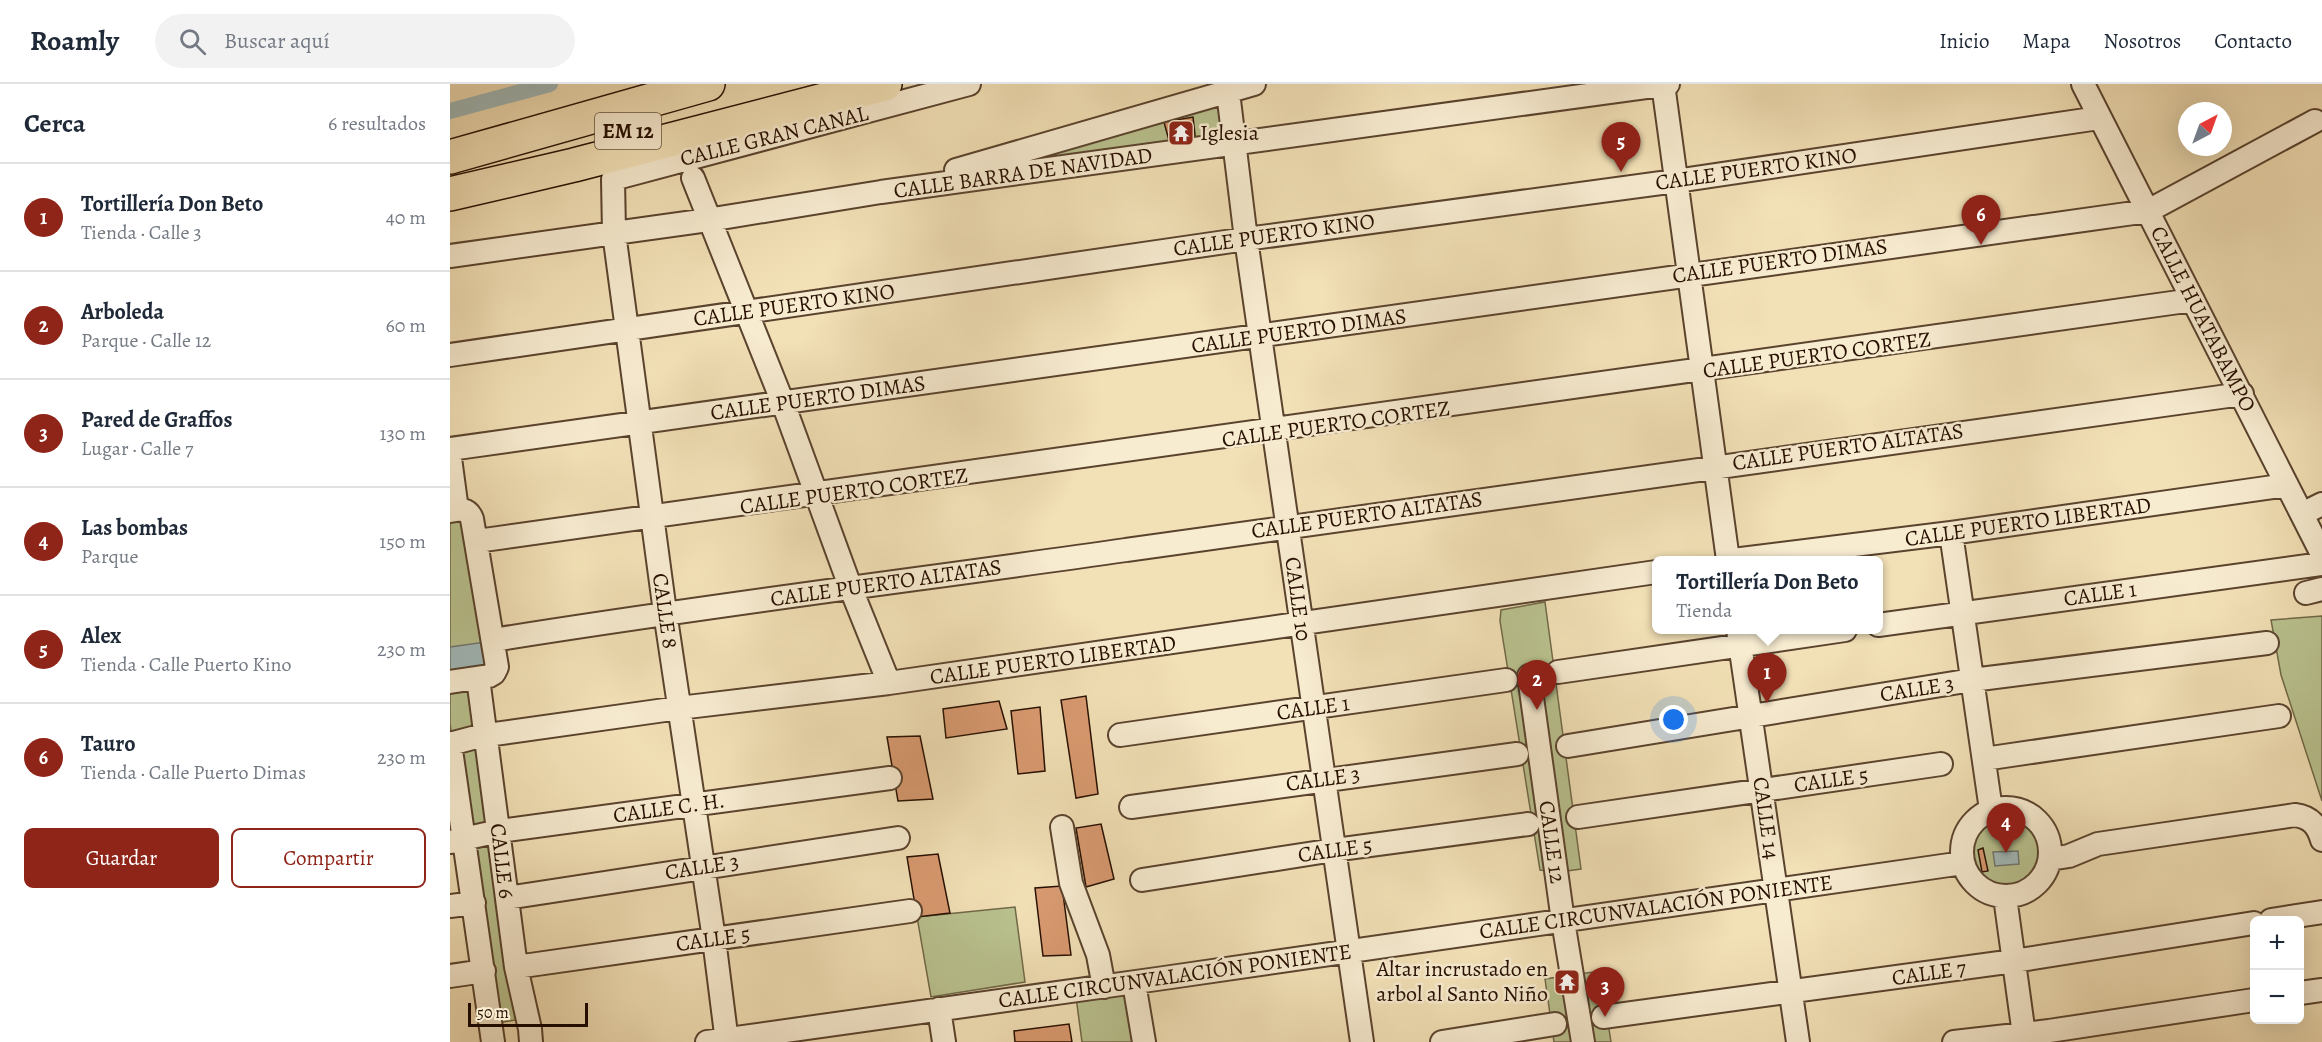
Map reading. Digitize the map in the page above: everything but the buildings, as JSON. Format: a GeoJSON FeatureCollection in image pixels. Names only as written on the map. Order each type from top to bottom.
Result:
{"type":"FeatureCollection","features":[{"type":"Feature","properties":{"kind":"highway"},"geometry":{"type":"LineString","coordinates":[[450,134],[569,102],[657,84]]}},
{"type":"Feature","properties":{"kind":"highway","name":"EM 12"},"geometry":{"type":"LineString","coordinates":[[450,157],[708,84]]}},
{"type":"Feature","properties":{"kind":"highway","name":"EM 12"},"geometry":{"type":"LineString","coordinates":[[450,178],[806,84]]}},
{"type":"Feature","properties":{"kind":"highway"},"geometry":{"type":"LineString","coordinates":[[450,194],[596,160],[885,84]]}},
{"type":"Feature","properties":{"kind":"street","name":"CALLE GRAN CANAL"},"geometry":{"type":"LineString","coordinates":[[613,179],[969,84]]}},
{"type":"Feature","properties":{"kind":"street"},"geometry":{"type":"LineString","coordinates":[[881,192],[1228,88],[1254,84]]}},
{"type":"Feature","properties":{"kind":"street"},"geometry":{"type":"LineString","coordinates":[[1663,84],[1727,556]]}},
{"type":"Feature","properties":{"kind":"street","name":"CALLE BARRA DE NAVIDAD"},"geometry":{"type":"LineString","coordinates":[[450,256],[708,220],[881,192],[1668,84]]}},
{"type":"Feature","properties":{"kind":"street","name":"CALLE HUATABAMPO"},"geometry":{"type":"LineString","coordinates":[[2083,84],[2322,554]]}},
{"type":"Feature","properties":{"kind":"street","name":"CALLE 10"},"geometry":{"type":"LineString","coordinates":[[1228,88],[1246,238],[1312,708],[1362,1042]]}},
{"type":"Feature","properties":{"kind":"street","name":"CALLE PUERTO KINO"},"geometry":{"type":"LineString","coordinates":[[450,355],[1246,238],[1676,181],[2099,118]]}},
{"type":"Feature","properties":{"kind":"street"},"geometry":{"type":"LineString","coordinates":[[2148,211],[2315,121]]}},
{"type":"Feature","properties":{"kind":"street"},"geometry":{"type":"LineString","coordinates":[[693,178],[783,403],[851,589],[889,683]]}},
{"type":"Feature","properties":{"kind":"street","name":"CALLE 8"},"geometry":{"type":"LineString","coordinates":[[613,179],[614,233],[665,612],[714,939],[720,1041]]}},
{"type":"Feature","properties":{"kind":"street","name":"CALLE PUERTO DIMAS"},"geometry":{"type":"LineString","coordinates":[[450,448],[1260,337],[1690,274],[2148,211]]}},
{"type":"Feature","properties":{"kind":"street","name":"CALLE PUERTO CORTEZ"},"geometry":{"type":"LineString","coordinates":[[477,542],[818,497],[2193,300]]}},
{"type":"Feature","properties":{"kind":"street","name":"CALLE PUERTO ALTATAS"},"geometry":{"type":"LineString","coordinates":[[493,640],[665,612],[851,589],[1716,465],[2242,394]]}},
{"type":"Feature","properties":{"kind":"street"},"geometry":{"type":"LineString","coordinates":[[450,458],[459,511],[472,519],[477,542],[496,671],[492,675],[450,682]]}},
{"type":"Feature","properties":{"kind":"street","name":"CALLE PUERTO LIBERTAD"},"geometry":{"type":"LineString","coordinates":[[1772,556],[2287,485]]}},
{"type":"Feature","properties":{"kind":"street"},"geometry":{"type":"LineString","coordinates":[[2302,514],[2322,504]]}},
{"type":"Feature","properties":{"kind":"street"},"geometry":{"type":"LineString","coordinates":[[1951,533],[1991,810]]}},
{"type":"Feature","properties":{"kind":"street","name":"CALLE 1"},"geometry":{"type":"LineString","coordinates":[[1883,624],[2322,564]]}},
{"type":"Feature","properties":{"kind":"street","name":"CALLE PUERTO LIBERTAD"},"geometry":{"type":"LineString","coordinates":[[450,744],[485,736],[679,708],[889,683],[1652,573]]}},
{"type":"Feature","properties":{"kind":"street"},"geometry":{"type":"LineString","coordinates":[[1558,672],[1739,637],[1784,634]]}},
{"type":"Feature","properties":{"kind":"street","name":"CALLE 14"},"geometry":{"type":"LineString","coordinates":[[1739,637],[1798,1042]]}},
{"type":"Feature","properties":{"kind":"street","name":"CALLE 3"},"geometry":{"type":"LineString","coordinates":[[1568,746],[1972,680],[2267,642]]}},
{"type":"Feature","properties":{"kind":"street","name":"CALLE 12"},"geometry":{"type":"LineString","coordinates":[[1529,676],[1563,921],[1583,1042]]}},
{"type":"Feature","properties":{"kind":"street","name":"CALLE 6"},"geometry":{"type":"LineString","coordinates":[[478,678],[516,967],[531,1042]]}},
{"type":"Feature","properties":{"kind":"street","name":"CALLE 1"},"geometry":{"type":"LineString","coordinates":[[1120,735],[1506,680]]}},
{"type":"Feature","properties":{"kind":"street"},"geometry":{"type":"LineString","coordinates":[[1984,759],[2279,716]]}},
{"type":"Feature","properties":{"kind":"street","name":"CALLE 6"},"geometry":{"type":"LineString","coordinates":[[450,744],[457,841],[474,903],[493,1042]]}},
{"type":"Feature","properties":{"kind":"street","name":"CALLE 3"},"geometry":{"type":"LineString","coordinates":[[1131,807],[1324,778],[1517,754]]}},
{"type":"Feature","properties":{"kind":"street","name":"CALLE 5"},"geometry":{"type":"LineString","coordinates":[[1578,817],[1941,764]]}},
{"type":"Feature","properties":{"kind":"street","name":"CALLE C. H."},"geometry":{"type":"LineString","coordinates":[[457,841],[498,831],[890,778]]}},
{"type":"Feature","properties":{"kind":"street"},"geometry":{"type":"LineString","coordinates":[[2006,808],[2021,811],[2035,818],[2045,830],[2050,850],[2046,873],[2037,885],[2024,893],[2005,897],[1994,895],[1980,888],[1969,877],[1962,863],[1962,846],[1967,831],[1977,819],[1991,810],[2006,808]]}},
{"type":"Feature","properties":{"kind":"street"},"geometry":{"type":"LineString","coordinates":[[2050,850],[2069,856],[2098,844],[2295,814],[2309,819],[2319,830],[2322,840]]}},
{"type":"Feature","properties":{"kind":"street","name":"CALLE 5"},"geometry":{"type":"LineString","coordinates":[[1142,880],[1334,850],[1528,824]]}},
{"type":"Feature","properties":{"kind":"street"},"geometry":{"type":"LineString","coordinates":[[1062,827],[1071,883],[1098,955],[1104,987]]}},
{"type":"Feature","properties":{"kind":"street","name":"CALLE 3"},"geometry":{"type":"LineString","coordinates":[[507,898],[898,838]]}},
{"type":"Feature","properties":{"kind":"street","name":"CALLE CIRCUNVALACIÓN PONIENTE"},"geometry":{"type":"LineString","coordinates":[[720,1041],[1962,863]]}},
{"type":"Feature","properties":{"kind":"street"},"geometry":{"type":"LineString","coordinates":[[2005,897],[2025,1037]]}},
{"type":"Feature","properties":{"kind":"street"},"geometry":{"type":"LineString","coordinates":[[450,906],[474,903]]}},
{"type":"Feature","properties":{"kind":"street","name":"CALLE 5"},"geometry":{"type":"LineString","coordinates":[[516,967],[910,911]]}},
{"type":"Feature","properties":{"kind":"street"},"geometry":{"type":"LineString","coordinates":[[2299,916],[2322,912]]}},
{"type":"Feature","properties":{"kind":"street","name":"CALLE 7"},"geometry":{"type":"LineString","coordinates":[[1603,1017],[2014,962],[2250,924]]}},
{"type":"Feature","properties":{"kind":"street"},"geometry":{"type":"LineString","coordinates":[[450,976],[484,971]]}},
{"type":"Feature","properties":{"kind":"street"},"geometry":{"type":"LineString","coordinates":[[1134,982],[1144,1042]]}},
{"type":"Feature","properties":{"kind":"street"},"geometry":{"type":"LineString","coordinates":[[2304,992],[2322,990]]}},
{"type":"Feature","properties":{"kind":"street"},"geometry":{"type":"LineString","coordinates":[[1954,1042],[2025,1037],[2049,1031],[2250,1001]]}},
{"type":"Feature","properties":{"kind":"street"},"geometry":{"type":"LineString","coordinates":[[939,1009],[944,1042]]}},
{"type":"Feature","properties":{"kind":"street"},"geometry":{"type":"LineString","coordinates":[[1442,1042],[1555,1024]]}},
{"type":"Feature","properties":{"kind":"green space"},"geometry":{"type":"Polygon","coordinates":[[[1227,96],[1231,140],[994,164],[1227,96]]]}},
{"type":"Feature","properties":{"kind":"green space"},"geometry":{"type":"Polygon","coordinates":[[[450,463],[470,509],[493,642],[481,678],[528,1018],[491,1024],[450,723],[450,463]]]}},
{"type":"Feature","properties":{"kind":"green space"},"geometry":{"type":"Polygon","coordinates":[[[1545,602],[1581,869],[1559,872],[1540,870],[1500,621],[1501,610],[1545,602]]]}},
{"type":"Feature","properties":{"kind":"green space"},"geometry":{"type":"Polygon","coordinates":[[[2322,616],[2322,801],[2281,675],[2271,620],[2322,616]]]}},
{"type":"Feature","properties":{"kind":"green space"},"geometry":{"type":"Polygon","coordinates":[[[2006,809],[2031,816],[2043,828],[2050,853],[2043,878],[2031,890],[2006,897],[1981,890],[1969,878],[1962,853],[1969,828],[1981,816],[2006,809]]]}},
{"type":"Feature","properties":{"kind":"green space"},"geometry":{"type":"Polygon","coordinates":[[[1015,907],[1025,982],[931,997],[917,917],[1015,907]]]}},
{"type":"Feature","properties":{"kind":"green space"},"geometry":{"type":"Polygon","coordinates":[[[1600,971],[1611,1042],[1554,1042],[1545,979],[1600,971]]]}},
{"type":"Feature","properties":{"kind":"green space"},"geometry":{"type":"Polygon","coordinates":[[[1139,988],[1147,1042],[1082,1042],[1076,997],[1139,988]]]}},
{"type":"Feature","properties":{"kind":"water"},"geometry":{"type":"Polygon","coordinates":[[[485,642],[489,669],[450,674],[450,647],[485,642]]]}},
{"type":"Feature","properties":{"kind":"water"},"geometry":{"type":"Polygon","coordinates":[[[2018,851],[2019,864],[1995,866],[1993,852],[2018,851]]]}},
{"type":"Feature","properties":{"kind":"waterway"},"geometry":{"type":"LineString","coordinates":[[450,111],[550,84]]}},
{"type":"Feature","properties":{"kind":"place","name":"Iglesia"},"geometry":{"type":"Point","coordinates":[1181,133]}},
{"type":"Feature","properties":{"kind":"place","name":"Alex"},"geometry":{"type":"Point","coordinates":[1621,172]}},
{"type":"Feature","properties":{"kind":"place","name":"Tauro"},"geometry":{"type":"Point","coordinates":[1981,245]}},
{"type":"Feature","properties":{"kind":"place","name":"Tortillería Don Beto"},"geometry":{"type":"Point","coordinates":[1767,703]}},
{"type":"Feature","properties":{"kind":"place","name":"Arboleda"},"geometry":{"type":"Point","coordinates":[1537,710]}},
{"type":"Feature","properties":{"kind":"place","name":"Las bombas"},"geometry":{"type":"Point","coordinates":[2006,853]}},
{"type":"Feature","properties":{"kind":"place","name":"Altar incrustado en arbol al Santo Niño"},"geometry":{"type":"Point","coordinates":[1567,982]}},
{"type":"Feature","properties":{"kind":"place","name":"Pared de Graffos"},"geometry":{"type":"Point","coordinates":[1605,1017]}}]}
